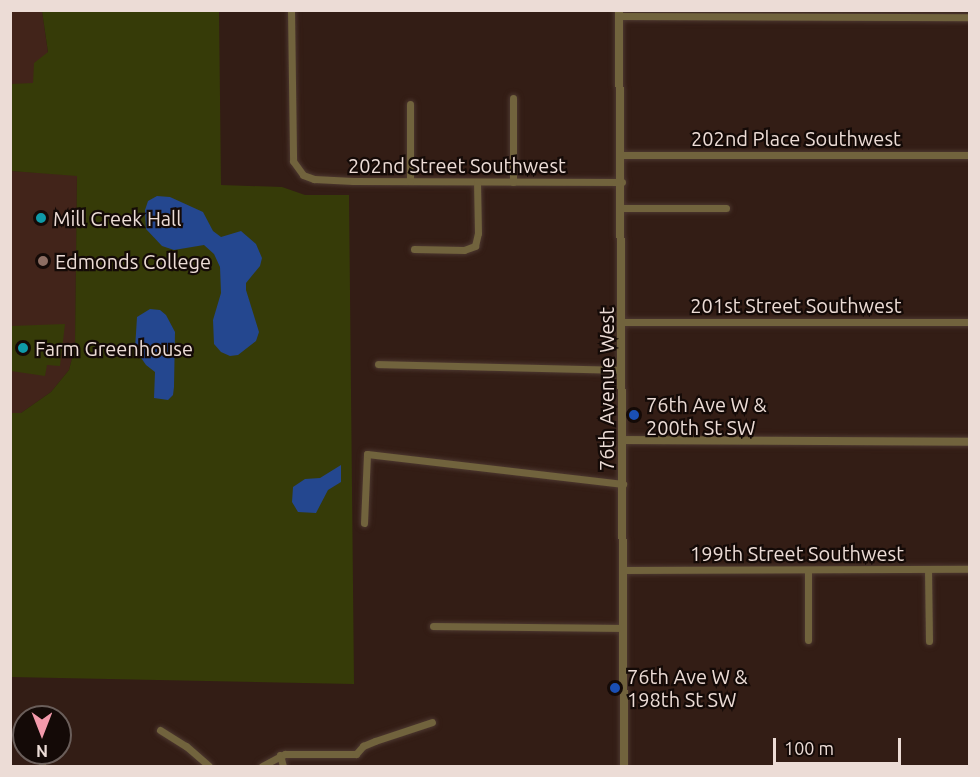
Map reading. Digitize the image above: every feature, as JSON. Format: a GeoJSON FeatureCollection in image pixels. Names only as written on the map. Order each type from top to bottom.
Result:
{"type":"FeatureCollection","features":[{"type":"Feature","properties":{"kind":"street","name":"202nd Street Southwest"},"geometry":{"type":"LineString","coordinates":[[291,10],[293,161],[303,175],[314,179],[622,182]]}},
{"type":"Feature","properties":{"kind":"street"},"geometry":{"type":"LineString","coordinates":[[619,13],[969,17]]}},
{"type":"Feature","properties":{"kind":"street","name":"76th Avenue West"},"geometry":{"type":"LineString","coordinates":[[619,13],[622,155],[624,766]]}},
{"type":"Feature","properties":{"kind":"street"},"geometry":{"type":"LineString","coordinates":[[513,98],[513,182]]}},
{"type":"Feature","properties":{"kind":"street"},"geometry":{"type":"LineString","coordinates":[[410,104],[410,181]]}},
{"type":"Feature","properties":{"kind":"street","name":"202nd Place Southwest"},"geometry":{"type":"LineString","coordinates":[[622,155],[969,155]]}},
{"type":"Feature","properties":{"kind":"street"},"geometry":{"type":"LineString","coordinates":[[414,249],[464,250],[475,246],[478,233],[477,182]]}},
{"type":"Feature","properties":{"kind":"street"},"geometry":{"type":"LineString","coordinates":[[622,208],[726,208]]}},
{"type":"Feature","properties":{"kind":"street","name":"201st Street Southwest"},"geometry":{"type":"LineString","coordinates":[[622,322],[969,322]]}},
{"type":"Feature","properties":{"kind":"street"},"geometry":{"type":"LineString","coordinates":[[378,364],[621,370]]}},
{"type":"Feature","properties":{"kind":"street"},"geometry":{"type":"LineString","coordinates":[[622,440],[969,442]]}},
{"type":"Feature","properties":{"kind":"street"},"geometry":{"type":"LineString","coordinates":[[364,523],[367,454],[623,484]]}},
{"type":"Feature","properties":{"kind":"street"},"geometry":{"type":"LineString","coordinates":[[928,569],[929,641]]}},
{"type":"Feature","properties":{"kind":"street","name":"199th Street Southwest"},"geometry":{"type":"LineString","coordinates":[[624,570],[969,569]]}},
{"type":"Feature","properties":{"kind":"street"},"geometry":{"type":"LineString","coordinates":[[808,570],[808,640]]}},
{"type":"Feature","properties":{"kind":"street"},"geometry":{"type":"LineString","coordinates":[[433,626],[624,628]]}},
{"type":"Feature","properties":{"kind":"street"},"geometry":{"type":"LineString","coordinates":[[262,766],[280,755],[356,753],[363,746],[375,741],[432,722]]}},
{"type":"Feature","properties":{"kind":"street"},"geometry":{"type":"LineString","coordinates":[[160,729],[186,746],[209,766]]}},
{"type":"Feature","properties":{"kind":"street"},"geometry":{"type":"LineString","coordinates":[[280,755],[283,766]]}},
{"type":"Feature","properties":{"kind":"shaded area"},"geometry":{"type":"Polygon","coordinates":[[[10,11],[42,11],[48,53],[33,84],[11,84],[10,11]]]}},
{"type":"Feature","properties":{"kind":"shaded area","name":"Edmonds College"},"geometry":{"type":"Polygon","coordinates":[[[11,171],[77,175],[75,347],[69,370],[51,392],[21,413],[11,413],[11,171]]]}},
{"type":"Feature","properties":{"kind":"green space"},"geometry":{"type":"Polygon","coordinates":[[[42,11],[219,11],[221,185],[282,187],[305,195],[349,195],[354,684],[11,677],[11,413],[21,413],[51,392],[69,370],[75,347],[77,176],[11,171],[11,84],[33,83],[34,63],[48,52],[42,11]]]}},
{"type":"Feature","properties":{"kind":"green space"},"geometry":{"type":"Polygon","coordinates":[[[65,324],[60,366],[47,365],[45,376],[11,371],[11,326],[65,324]]]}},
{"type":"Feature","properties":{"kind":"water"},"geometry":{"type":"Polygon","coordinates":[[[157,196],[170,197],[203,212],[213,231],[221,237],[241,231],[256,244],[262,258],[260,266],[246,283],[246,290],[259,332],[256,341],[238,355],[230,356],[221,352],[214,344],[213,320],[221,293],[220,267],[214,254],[204,245],[174,250],[162,246],[146,229],[145,210],[148,201],[157,196]]]}},
{"type":"Feature","properties":{"kind":"water"},"geometry":{"type":"Polygon","coordinates":[[[150,309],[160,310],[166,315],[175,332],[174,387],[173,395],[168,400],[154,398],[155,372],[146,365],[135,349],[137,317],[150,309]]]}},
{"type":"Feature","properties":{"kind":"water"},"geometry":{"type":"Polygon","coordinates":[[[341,465],[341,482],[328,490],[316,513],[298,512],[292,502],[293,487],[305,479],[320,478],[341,465]]]}},
{"type":"Feature","properties":{"kind":"place","name":"Mill Creek Hall"},"geometry":{"type":"Point","coordinates":[41,218]}},
{"type":"Feature","properties":{"kind":"place","name":"Edmonds College"},"geometry":{"type":"Point","coordinates":[43,261]}},
{"type":"Feature","properties":{"kind":"place","name":"Farm Greenhouse"},"geometry":{"type":"Point","coordinates":[23,348]}},
{"type":"Feature","properties":{"kind":"place","name":"76th Ave W & 200th St SW"},"geometry":{"type":"Point","coordinates":[634,415]}},
{"type":"Feature","properties":{"kind":"place","name":"76th Ave W & 198th St SW"},"geometry":{"type":"Point","coordinates":[615,688]}}]}
